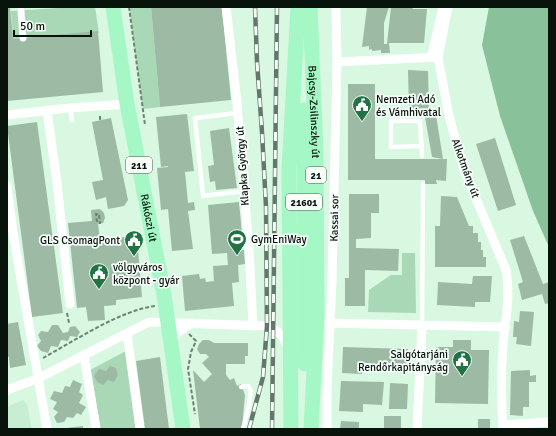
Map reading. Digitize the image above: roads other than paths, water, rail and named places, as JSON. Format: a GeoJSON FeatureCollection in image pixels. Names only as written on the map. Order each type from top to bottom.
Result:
{"type":"FeatureCollection","features":[{"type":"Feature","properties":{"kind":"main road","name":"Rákóczi út"},"geometry":{"type":"LineString","coordinates":[[113,7],[127,104],[164,295],[183,429]]}},
{"type":"Feature","properties":{"kind":"main road","name":"Bajcsy-Zsilinszky út"},"geometry":{"type":"LineString","coordinates":[[298,7],[304,38],[316,152],[316,314]]}},
{"type":"Feature","properties":{"kind":"main road","name":"Bajcsy-Zsilinszky út"},"geometry":{"type":"LineString","coordinates":[[290,359],[289,170],[304,38],[310,7]]}},
{"type":"Feature","properties":{"kind":"main road","name":"21601"},"geometry":{"type":"LineString","coordinates":[[304,38],[306,57],[304,429]]}},
{"type":"Feature","properties":{"kind":"main road","name":"21"},"geometry":{"type":"LineString","coordinates":[[311,429],[316,314]]}},
{"type":"Feature","properties":{"kind":"main road","name":"21"},"geometry":{"type":"LineString","coordinates":[[290,359],[291,429]]}},
{"type":"Feature","properties":{"kind":"street","name":"Klapka György út"},"geometry":{"type":"LineString","coordinates":[[226,7],[238,113],[253,326]]}},
{"type":"Feature","properties":{"kind":"street","name":"Kassai sor"},"geometry":{"type":"LineString","coordinates":[[327,429],[337,62],[336,7]]}},
{"type":"Feature","properties":{"kind":"street"},"geometry":{"type":"LineString","coordinates":[[337,62],[434,58],[442,7]]}},
{"type":"Feature","properties":{"kind":"street","name":"Alkotmány út"},"geometry":{"type":"LineString","coordinates":[[448,7],[434,58],[464,170],[506,270],[509,287],[501,383],[503,427]]}},
{"type":"Feature","properties":{"kind":"street"},"geometry":{"type":"LineString","coordinates":[[21,10],[23,38]]}},
{"type":"Feature","properties":{"kind":"street"},"geometry":{"type":"LineString","coordinates":[[7,115],[47,110],[127,104]]}},
{"type":"Feature","properties":{"kind":"street"},"geometry":{"type":"LineString","coordinates":[[47,110],[58,183],[70,304]]}},
{"type":"Feature","properties":{"kind":"street"},"geometry":{"type":"LineString","coordinates":[[7,186],[47,429]]}},
{"type":"Feature","properties":{"kind":"street"},"geometry":{"type":"LineString","coordinates":[[316,314],[329,323],[506,327]]}},
{"type":"Feature","properties":{"kind":"street"},"geometry":{"type":"LineString","coordinates":[[7,390],[39,378],[149,322],[168,322],[188,326],[267,326],[276,330],[287,346],[290,359]]}},
{"type":"Feature","properties":{"kind":"street"},"geometry":{"type":"LineString","coordinates":[[316,333],[329,323]]}},
{"type":"Feature","properties":{"kind":"street"},"geometry":{"type":"LineString","coordinates":[[170,344],[175,335],[188,326]]}},
{"type":"Feature","properties":{"kind":"street"},"geometry":{"type":"LineString","coordinates":[[417,429],[422,326]]}},
{"type":"Feature","properties":{"kind":"street"},"geometry":{"type":"LineString","coordinates":[[127,333],[140,429]]}},
{"type":"Feature","properties":{"kind":"street"},"geometry":{"type":"LineString","coordinates":[[84,355],[96,429]]}},
{"type":"Feature","properties":{"kind":"street"},"geometry":{"type":"LineString","coordinates":[[503,427],[549,422]]}},
{"type":"Feature","properties":{"kind":"lane"},"geometry":{"type":"LineString","coordinates":[[70,108],[72,120]]}},
{"type":"Feature","properties":{"kind":"lane"},"geometry":{"type":"LineString","coordinates":[[238,113],[195,118],[203,196],[244,191]]}},
{"type":"Feature","properties":{"kind":"lane"},"geometry":{"type":"LineString","coordinates":[[422,146],[391,147],[391,121],[420,122],[422,146],[422,156]]}},
{"type":"Feature","properties":{"kind":"lane"},"geometry":{"type":"LineString","coordinates":[[422,326],[423,184]]}},
{"type":"Feature","properties":{"kind":"lane"},"geometry":{"type":"LineString","coordinates":[[242,387],[248,386],[251,390],[243,429]]}},
{"type":"Feature","properties":{"kind":"railway"},"geometry":{"type":"LineString","coordinates":[[249,429],[263,377],[267,326],[266,207],[255,7]]}},
{"type":"Feature","properties":{"kind":"railway"},"geometry":{"type":"LineString","coordinates":[[272,429],[277,7]]}},
{"type":"Feature","properties":{"kind":"place","name":"Nemzeti Adó és Vámhivatal"},"geometry":{"type":"Point","coordinates":[362,122]}},
{"type":"Feature","properties":{"kind":"place","name":"GymEniWay"},"geometry":{"type":"Point","coordinates":[237,256]}},
{"type":"Feature","properties":{"kind":"place","name":"GLS CsomagPont"},"geometry":{"type":"Point","coordinates":[134,257]}},
{"type":"Feature","properties":{"kind":"place","name":"völgyváros központ - gyár"},"geometry":{"type":"Point","coordinates":[99,290]}},
{"type":"Feature","properties":{"kind":"place","name":"Salgótarjáni Rendőrkapitányság"},"geometry":{"type":"Point","coordinates":[462,377]}}]}
